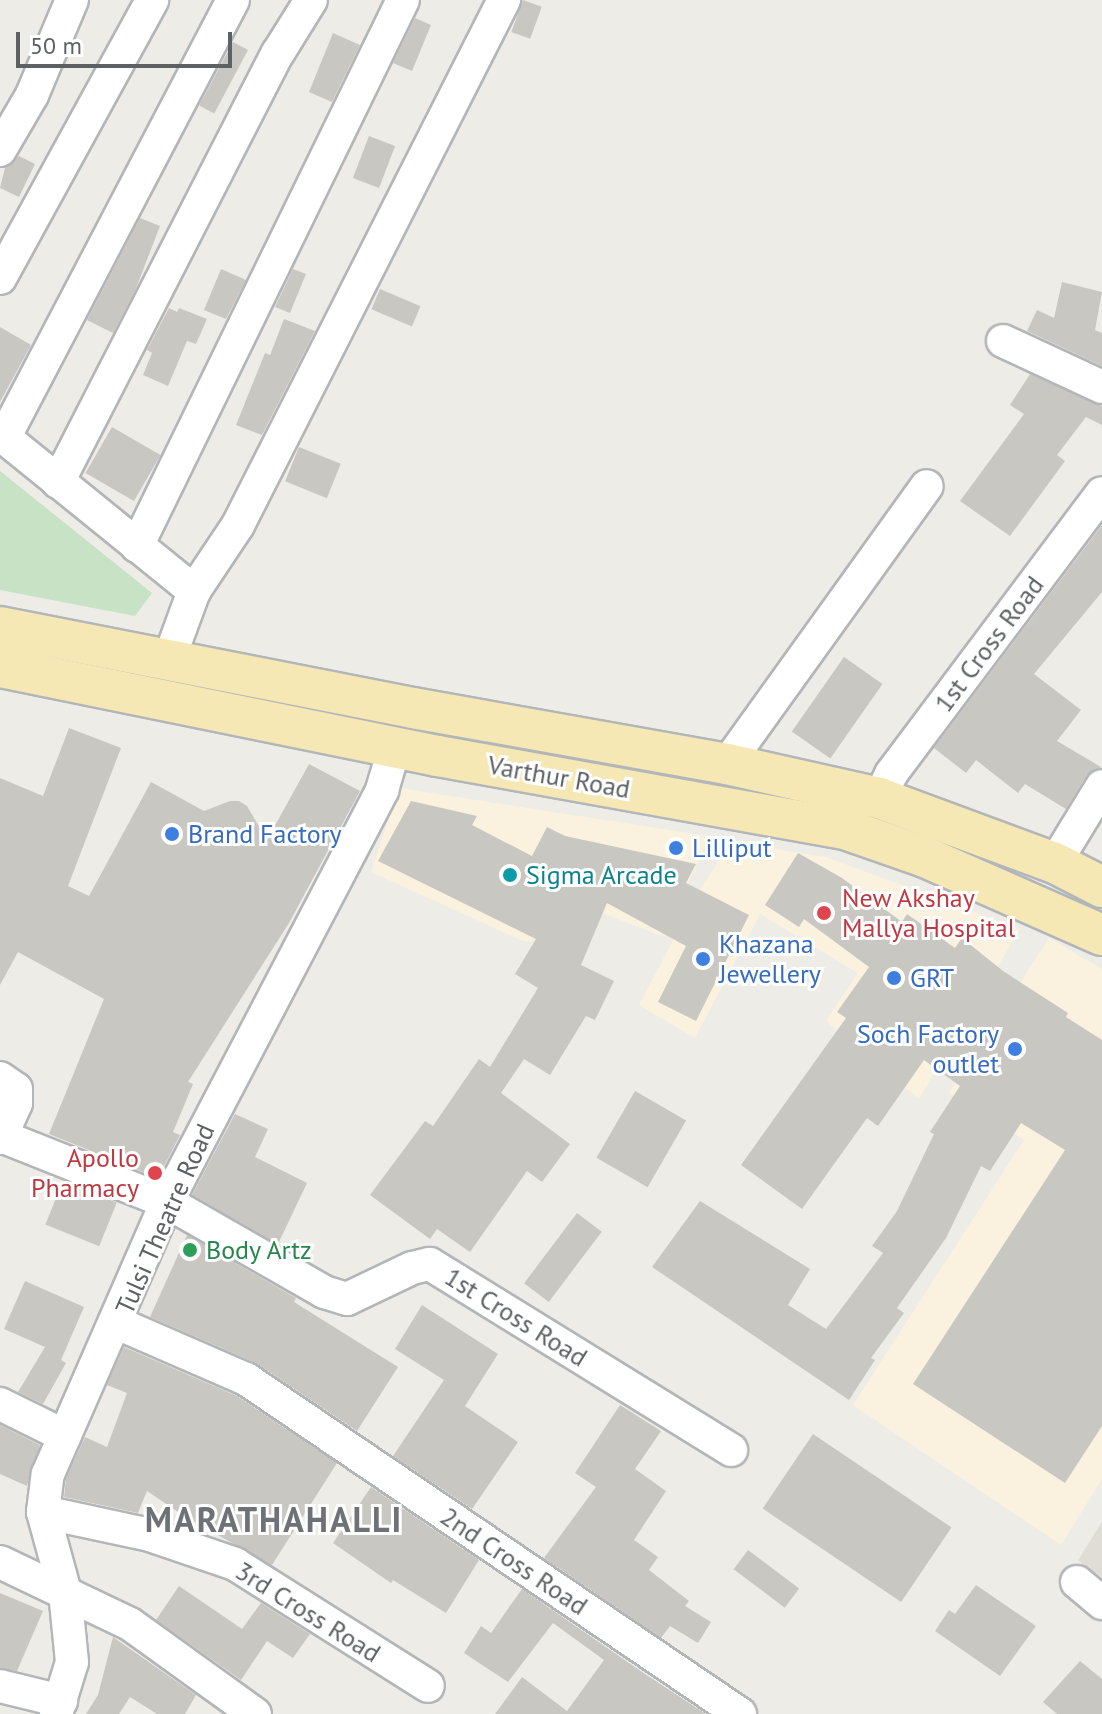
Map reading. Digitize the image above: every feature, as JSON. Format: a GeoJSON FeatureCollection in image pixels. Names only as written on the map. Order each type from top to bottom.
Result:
{"type":"FeatureCollection","features":[{"type":"Feature","properties":{"kind":"main road","name":"Varthur Road"},"geometry":{"type":"LineString","coordinates":[[0,627],[168,662],[727,764],[879,798],[1055,863],[1102,887]]}},
{"type":"Feature","properties":{"kind":"main road","name":"Varthur Road"},"geometry":{"type":"LineString","coordinates":[[0,667],[395,746],[848,830],[925,857],[1102,935]]}},
{"type":"Feature","properties":{"kind":"street"},"geometry":{"type":"LineString","coordinates":[[0,150],[32,95],[72,0]]}},
{"type":"Feature","properties":{"kind":"street"},"geometry":{"type":"LineString","coordinates":[[0,278],[152,0]]}},
{"type":"Feature","properties":{"kind":"street"},"geometry":{"type":"LineString","coordinates":[[194,591],[2,436],[233,0]]}},
{"type":"Feature","properties":{"kind":"street"},"geometry":{"type":"LineString","coordinates":[[58,482],[278,53],[311,0]]}},
{"type":"Feature","properties":{"kind":"street"},"geometry":{"type":"LineString","coordinates":[[137,546],[403,0]]}},
{"type":"Feature","properties":{"kind":"street"},"geometry":{"type":"LineString","coordinates":[[168,662],[194,591],[238,525],[504,0]]}},
{"type":"Feature","properties":{"kind":"street"},"geometry":{"type":"LineString","coordinates":[[1003,341],[1102,387]]}},
{"type":"Feature","properties":{"kind":"street"},"geometry":{"type":"LineString","coordinates":[[727,764],[927,486]]}},
{"type":"Feature","properties":{"kind":"street","name":"1st Cross Road"},"geometry":{"type":"LineString","coordinates":[[879,798],[891,774],[1102,493]]}},
{"type":"Feature","properties":{"kind":"street","name":"Tulsi Theatre Road"},"geometry":{"type":"LineString","coordinates":[[59,1708],[72,1662],[65,1592],[43,1512],[48,1474],[117,1323],[167,1202],[382,790],[395,746]]}},
{"type":"Feature","properties":{"kind":"street"},"geometry":{"type":"LineString","coordinates":[[1055,863],[1102,786]]}},
{"type":"Feature","properties":{"kind":"street"},"geometry":{"type":"LineString","coordinates":[[0,1078],[16,1089],[16,1103],[1,1137],[167,1202]]}},
{"type":"Feature","properties":{"kind":"street","name":"1st Cross Road"},"geometry":{"type":"LineString","coordinates":[[167,1202],[324,1292],[347,1299],[412,1268],[430,1264],[731,1450]]}},
{"type":"Feature","properties":{"kind":"street","name":"2nd Cross Road"},"geometry":{"type":"LineString","coordinates":[[117,1323],[246,1379],[740,1714]]}},
{"type":"Feature","properties":{"kind":"street"},"geometry":{"type":"LineString","coordinates":[[0,1404],[65,1436]]}},
{"type":"Feature","properties":{"kind":"street","name":"3rd Cross Road"},"geometry":{"type":"LineString","coordinates":[[43,1512],[150,1535],[235,1564],[428,1686]]}},
{"type":"Feature","properties":{"kind":"street"},"geometry":{"type":"LineString","coordinates":[[0,1562],[130,1624],[255,1714]]}},
{"type":"Feature","properties":{"kind":"street"},"geometry":{"type":"LineString","coordinates":[[1077,1582],[1102,1603]]}},
{"type":"Feature","properties":{"kind":"street"},"geometry":{"type":"LineString","coordinates":[[0,1686],[59,1708]]}},
{"type":"Feature","properties":{"kind":"shaded area"},"geometry":{"type":"Polygon","coordinates":[[[399,788],[709,836],[665,937],[562,898],[532,942],[523,941],[371,872],[399,788]]]}},
{"type":"Feature","properties":{"kind":"shaded area"},"geometry":{"type":"Polygon","coordinates":[[[731,842],[826,857],[1020,929],[919,1099],[826,1021],[858,973],[760,914],[695,1038],[639,1005],[699,891],[731,842]]]}},
{"type":"Feature","properties":{"kind":"shaded area"},"geometry":{"type":"Polygon","coordinates":[[[1049,938],[1102,969],[1102,1479],[1061,1545],[853,1405],[1024,1140],[949,1093],[1049,938]]]}},
{"type":"Feature","properties":{"kind":"shaded area"},"geometry":{"type":"Polygon","coordinates":[[[1102,1522],[1102,1578],[1078,1560],[1102,1522]]]}},
{"type":"Feature","properties":{"kind":"green space"},"geometry":{"type":"Polygon","coordinates":[[[0,471],[152,593],[135,616],[0,590],[0,471]]]}},
{"type":"Feature","properties":{"kind":"building"},"geometry":{"type":"Polygon","coordinates":[[[523,0],[542,7],[530,39],[511,32],[523,0]]]}},
{"type":"Feature","properties":{"kind":"building"},"geometry":{"type":"Polygon","coordinates":[[[415,18],[431,25],[412,71],[393,63],[415,18]]]}},
{"type":"Feature","properties":{"kind":"building"},"geometry":{"type":"Polygon","coordinates":[[[333,33],[360,45],[332,102],[309,92],[333,33]]]}},
{"type":"Feature","properties":{"kind":"building"},"geometry":{"type":"Polygon","coordinates":[[[233,42],[248,50],[214,114],[199,106],[233,42]]]}},
{"type":"Feature","properties":{"kind":"building"},"geometry":{"type":"Polygon","coordinates":[[[369,136],[395,146],[379,188],[353,178],[369,136]]]}},
{"type":"Feature","properties":{"kind":"building"},"geometry":{"type":"Polygon","coordinates":[[[19,156],[35,164],[19,197],[0,188],[5,168],[19,156]]]}},
{"type":"Feature","properties":{"kind":"building"},"geometry":{"type":"Polygon","coordinates":[[[140,218],[160,226],[135,291],[113,333],[87,320],[140,218]]]}},
{"type":"Feature","properties":{"kind":"building"},"geometry":{"type":"Polygon","coordinates":[[[221,269],[246,280],[226,319],[204,310],[221,269]]]}},
{"type":"Feature","properties":{"kind":"building"},"geometry":{"type":"Polygon","coordinates":[[[293,269],[306,274],[290,313],[275,307],[293,269]]]}},
{"type":"Feature","properties":{"kind":"building"},"geometry":{"type":"Polygon","coordinates":[[[1062,282],[1102,292],[1095,330],[1102,333],[1102,366],[1027,331],[1037,310],[1054,318],[1062,282]]]}},
{"type":"Feature","properties":{"kind":"building"},"geometry":{"type":"Polygon","coordinates":[[[380,289],[421,306],[412,326],[371,309],[380,289]]]}},
{"type":"Feature","properties":{"kind":"building"},"geometry":{"type":"Polygon","coordinates":[[[169,308],[177,312],[179,308],[207,319],[196,344],[187,341],[168,386],[143,375],[152,353],[147,350],[169,308]]]}},
{"type":"Feature","properties":{"kind":"building"},"geometry":{"type":"Polygon","coordinates":[[[284,319],[315,331],[262,435],[236,425],[265,353],[270,355],[284,319]]]}},
{"type":"Feature","properties":{"kind":"building"},"geometry":{"type":"Polygon","coordinates":[[[0,327],[31,345],[0,402],[0,327]]]}},
{"type":"Feature","properties":{"kind":"building"},"geometry":{"type":"Polygon","coordinates":[[[1030,374],[1102,406],[1102,425],[1086,417],[1057,455],[1065,461],[1010,536],[960,501],[1024,414],[1010,405],[1030,374]]]}},
{"type":"Feature","properties":{"kind":"building"},"geometry":{"type":"Polygon","coordinates":[[[112,427],[160,455],[134,501],[86,473],[112,427]]]}},
{"type":"Feature","properties":{"kind":"building"},"geometry":{"type":"Polygon","coordinates":[[[299,447],[341,464],[327,498],[285,481],[299,447]]]}},
{"type":"Feature","properties":{"kind":"building"},"geometry":{"type":"Polygon","coordinates":[[[1102,525],[1102,592],[1034,674],[1081,710],[1057,741],[1101,767],[1086,776],[1066,809],[1025,784],[1018,793],[976,760],[966,773],[934,748],[1102,525]]]}},
{"type":"Feature","properties":{"kind":"building"},"geometry":{"type":"Polygon","coordinates":[[[844,657],[883,684],[830,759],[792,732],[844,657]]]}},
{"type":"Feature","properties":{"kind":"building"},"geometry":{"type":"Polygon","coordinates":[[[69,728],[121,748],[68,886],[89,896],[151,782],[204,811],[230,801],[239,801],[247,806],[267,840],[309,764],[360,791],[289,923],[188,1082],[193,1084],[173,1132],[180,1135],[158,1178],[49,1134],[104,999],[18,952],[0,985],[0,778],[43,796],[69,728]]]}},
{"type":"Feature","properties":{"kind":"building"},"geometry":{"type":"Polygon","coordinates":[[[411,801],[477,816],[472,825],[532,856],[547,827],[565,836],[696,864],[686,883],[749,915],[696,1021],[658,1002],[686,946],[607,903],[581,965],[614,981],[595,1020],[586,1016],[550,1075],[524,1059],[501,1093],[570,1144],[542,1182],[527,1171],[470,1252],[437,1229],[430,1239],[370,1195],[425,1121],[433,1126],[479,1059],[490,1067],[538,988],[515,974],[536,939],[378,861],[411,801]]]}},
{"type":"Feature","properties":{"kind":"building"},"geometry":{"type":"Polygon","coordinates":[[[798,853],[842,878],[902,922],[907,914],[955,948],[962,938],[1003,971],[1068,1013],[1066,1017],[1102,1040],[1102,1426],[1065,1483],[913,1384],[1065,1150],[1021,1123],[990,1171],[981,1166],[946,1238],[897,1308],[904,1313],[871,1358],[875,1360],[849,1400],[652,1267],[700,1201],[810,1269],[788,1305],[826,1329],[883,1253],[872,1246],[897,1211],[934,1134],[930,1132],[960,1086],[924,1060],[878,1126],[867,1118],[802,1209],[741,1165],[846,1018],[837,1012],[869,967],[804,919],[799,927],[765,905],[798,853]]]}},
{"type":"Feature","properties":{"kind":"building"},"geometry":{"type":"Polygon","coordinates":[[[635,1091],[686,1120],[648,1187],[596,1158],[635,1091]]]}},
{"type":"Feature","properties":{"kind":"building"},"geometry":{"type":"Polygon","coordinates":[[[235,1114],[268,1129],[255,1157],[307,1183],[278,1244],[192,1195],[235,1114]]]}},
{"type":"Feature","properties":{"kind":"building"},"geometry":{"type":"Polygon","coordinates":[[[63,1181],[117,1203],[99,1246],[45,1225],[63,1181]]]}},
{"type":"Feature","properties":{"kind":"building"},"geometry":{"type":"Polygon","coordinates":[[[577,1213],[602,1232],[549,1302],[524,1283],[577,1213]]]}},
{"type":"Feature","properties":{"kind":"building"},"geometry":{"type":"Polygon","coordinates":[[[187,1235],[296,1298],[294,1302],[398,1367],[357,1431],[256,1363],[150,1317],[187,1235]]]}},
{"type":"Feature","properties":{"kind":"building"},"geometry":{"type":"Polygon","coordinates":[[[25,1281],[84,1307],[61,1360],[66,1363],[43,1404],[18,1392],[45,1347],[4,1329],[25,1281]]]}},
{"type":"Feature","properties":{"kind":"building"},"geometry":{"type":"Polygon","coordinates":[[[422,1305],[498,1354],[465,1406],[518,1442],[472,1509],[393,1456],[444,1380],[395,1349],[422,1305]]]}},
{"type":"Feature","properties":{"kind":"building"},"geometry":{"type":"Polygon","coordinates":[[[124,1347],[237,1396],[337,1463],[272,1565],[187,1518],[147,1491],[138,1513],[64,1497],[66,1479],[85,1437],[107,1447],[127,1393],[107,1385],[124,1347]]]}},
{"type":"Feature","properties":{"kind":"building"},"geometry":{"type":"Polygon","coordinates":[[[620,1405],[661,1431],[635,1469],[666,1491],[634,1540],[658,1557],[649,1570],[689,1601],[685,1606],[711,1622],[698,1643],[670,1626],[661,1638],[544,1558],[596,1487],[575,1473],[620,1405]]]}},
{"type":"Feature","properties":{"kind":"building"},"geometry":{"type":"Polygon","coordinates":[[[0,1425],[40,1445],[27,1486],[0,1474],[0,1425]]]}},
{"type":"Feature","properties":{"kind":"building"},"geometry":{"type":"Polygon","coordinates":[[[813,1434],[951,1527],[901,1602],[763,1509],[813,1434]]]}},
{"type":"Feature","properties":{"kind":"building"},"geometry":{"type":"Polygon","coordinates":[[[371,1487],[479,1560],[446,1613],[393,1580],[391,1583],[333,1543],[371,1487]]]}},
{"type":"Feature","properties":{"kind":"building"},"geometry":{"type":"Polygon","coordinates":[[[748,1550],[799,1589],[785,1608],[734,1569],[748,1550]]]}},
{"type":"Feature","properties":{"kind":"building"},"geometry":{"type":"Polygon","coordinates":[[[976,1585],[1036,1626],[1000,1676],[935,1631],[949,1610],[955,1614],[976,1585]]]}},
{"type":"Feature","properties":{"kind":"building"},"geometry":{"type":"Polygon","coordinates":[[[179,1586],[242,1629],[261,1603],[310,1634],[293,1658],[267,1641],[241,1680],[156,1620],[179,1586]]]}},
{"type":"Feature","properties":{"kind":"building"},"geometry":{"type":"Polygon","coordinates":[[[522,1589],[706,1714],[495,1714],[522,1677],[567,1711],[604,1660],[553,1623],[508,1682],[464,1653],[481,1626],[491,1633],[522,1589]]]}},
{"type":"Feature","properties":{"kind":"building"},"geometry":{"type":"Polygon","coordinates":[[[0,1593],[43,1611],[17,1671],[0,1668],[0,1593]]]}},
{"type":"Feature","properties":{"kind":"building"},"geometry":{"type":"Polygon","coordinates":[[[113,1637],[196,1695],[185,1714],[157,1714],[130,1697],[119,1714],[86,1714],[98,1695],[113,1637]]]}},
{"type":"Feature","properties":{"kind":"building"},"geometry":{"type":"Polygon","coordinates":[[[1080,1661],[1102,1679],[1102,1714],[1057,1714],[1043,1702],[1080,1661]]]}},
{"type":"Feature","properties":{"kind":"place","name":"Brand Factory"},"geometry":{"type":"Point","coordinates":[172,834]}},
{"type":"Feature","properties":{"kind":"place","name":"Lilliput"},"geometry":{"type":"Point","coordinates":[676,848]}},
{"type":"Feature","properties":{"kind":"place","name":"Sigma Arcade"},"geometry":{"type":"Point","coordinates":[510,875]}},
{"type":"Feature","properties":{"kind":"place","name":"New Akshay Mallya Hospital"},"geometry":{"type":"Point","coordinates":[824,913]}},
{"type":"Feature","properties":{"kind":"place","name":"Khazana Jewellery"},"geometry":{"type":"Point","coordinates":[703,959]}},
{"type":"Feature","properties":{"kind":"place","name":"GRT"},"geometry":{"type":"Point","coordinates":[894,978]}},
{"type":"Feature","properties":{"kind":"place","name":"Soch Factory outlet"},"geometry":{"type":"Point","coordinates":[1015,1049]}},
{"type":"Feature","properties":{"kind":"place","name":"Apollo Pharmacy"},"geometry":{"type":"Point","coordinates":[155,1173]}},
{"type":"Feature","properties":{"kind":"place","name":"Body Artz"},"geometry":{"type":"Point","coordinates":[190,1250]}},
{"type":"Feature","properties":{"kind":"district","name":"MARATHAHALLI"},"geometry":{"type":"Point","coordinates":[274,1520]}}]}
